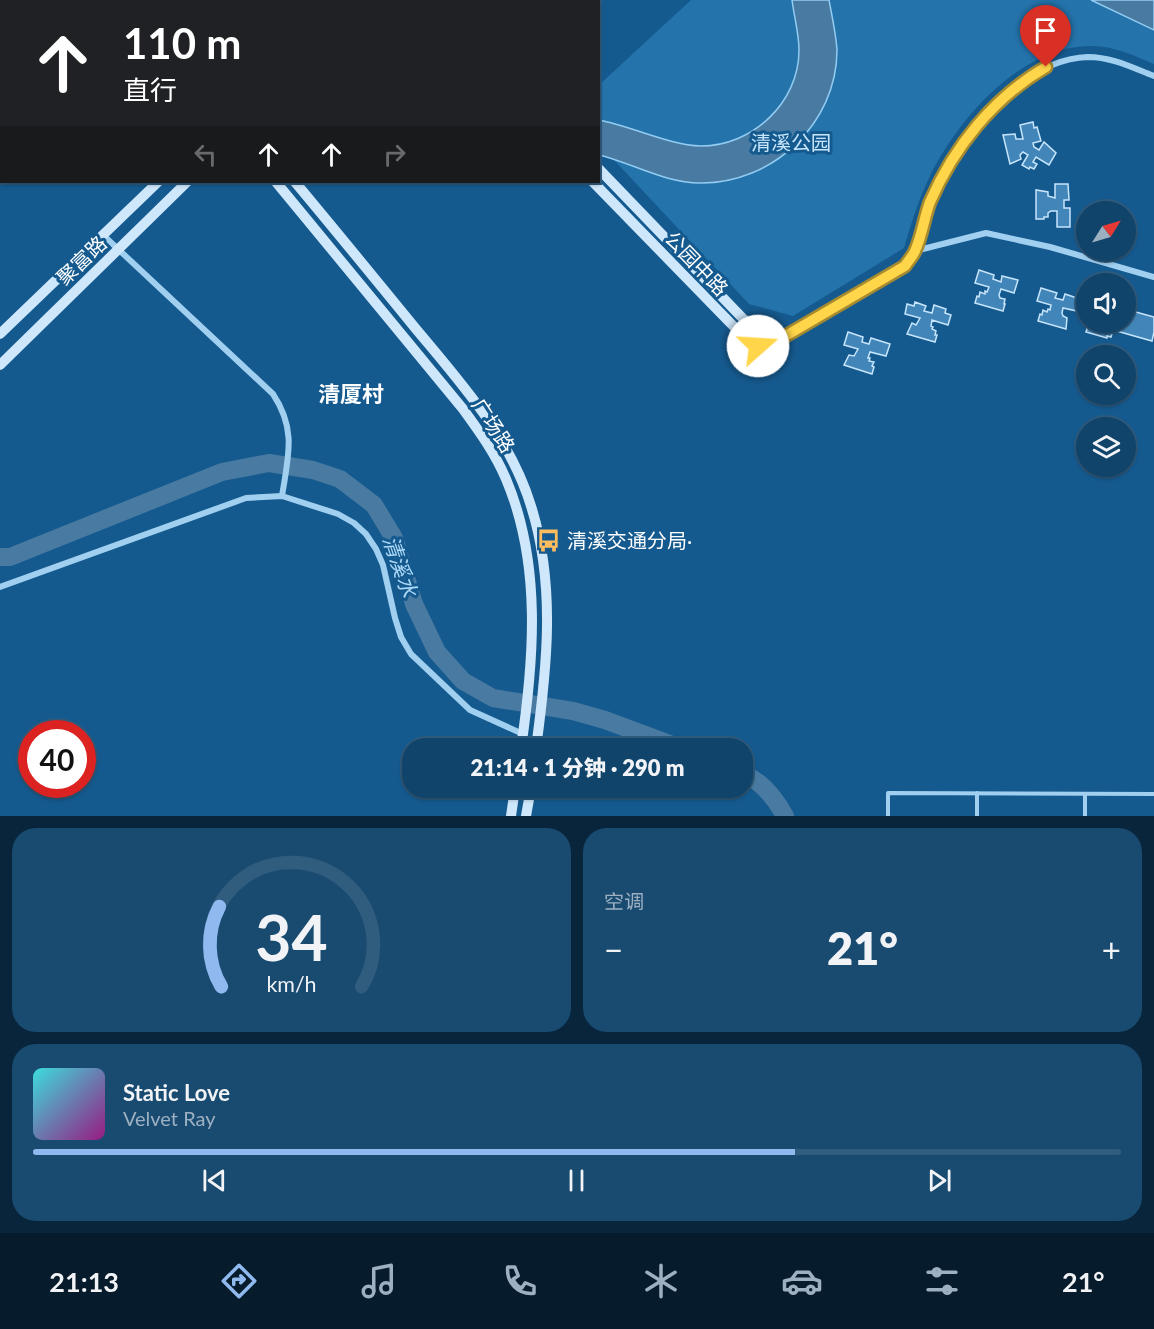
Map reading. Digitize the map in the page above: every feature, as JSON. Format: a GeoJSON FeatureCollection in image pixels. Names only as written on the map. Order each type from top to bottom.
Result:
{"type":"FeatureCollection","features":[{"type":"Feature","properties":{"kind":"street"},"geometry":{"type":"LineString","coordinates":[[915,251],[929,205],[939,183],[964,142],[996,106],[1032,75],[1060,62],[1090,57],[1121,63],[1154,76]]}},
{"type":"Feature","properties":{"kind":"street","name":"公园中路"},"geometry":{"type":"LineString","coordinates":[[600,170],[753,329],[764,335],[782,338]]}},
{"type":"Feature","properties":{"kind":"street","name":"聚富路"},"geometry":{"type":"LineString","coordinates":[[0,334],[157,183]]}},
{"type":"Feature","properties":{"kind":"street","name":"聚富路"},"geometry":{"type":"LineString","coordinates":[[0,365],[186,183]]}},
{"type":"Feature","properties":{"kind":"street","name":"广场路"},"geometry":{"type":"LineString","coordinates":[[277,183],[463,409],[489,446],[506,479],[517,510],[532,592],[532,642],[522,738]]}},
{"type":"Feature","properties":{"kind":"street","name":"广场路"},"geometry":{"type":"LineString","coordinates":[[296,183],[474,399],[519,474],[531,506],[541,546],[547,590],[548,644],[538,738]]}},
{"type":"Feature","properties":{"kind":"street","name":"公园中路"},"geometry":{"type":"LineString","coordinates":[[594,183],[746,338],[766,348],[774,346],[782,338],[905,266],[915,251]]}},
{"type":"Feature","properties":{"kind":"street"},"geometry":{"type":"LineString","coordinates":[[915,251],[986,233],[1050,247],[1154,277]]}},
{"type":"Feature","properties":{"kind":"street"},"geometry":{"type":"LineString","coordinates":[[103,235],[273,394],[282,406],[290,434],[290,449],[282,496]]}},
{"type":"Feature","properties":{"kind":"street"},"geometry":{"type":"LineString","coordinates":[[0,587],[246,498],[282,496],[338,514],[354,523],[366,534],[383,565],[395,618],[401,637],[411,654],[470,710],[523,732]]}},
{"type":"Feature","properties":{"kind":"street"},"geometry":{"type":"LineString","coordinates":[[511,816],[514,798]]}},
{"type":"Feature","properties":{"kind":"street"},"geometry":{"type":"LineString","coordinates":[[526,816],[529,798]]}},
{"type":"Feature","properties":{"kind":"lane"},"geometry":{"type":"LineString","coordinates":[[888,816],[888,793],[1154,794]]}},
{"type":"Feature","properties":{"kind":"lane"},"geometry":{"type":"LineString","coordinates":[[977,793],[977,816]]}},
{"type":"Feature","properties":{"kind":"lane"},"geometry":{"type":"LineString","coordinates":[[1086,794],[1086,816]]}},
{"type":"Feature","properties":{"kind":"green space","name":"清溪公园"},"geometry":{"type":"Polygon","coordinates":[[[691,0],[1154,0],[1154,64],[1114,49],[1088,46],[1063,50],[1038,59],[1015,73],[973,111],[941,156],[921,195],[904,248],[793,316],[749,304],[600,145],[600,84],[691,0]]]}},
{"type":"Feature","properties":{"kind":"shaded area"},"geometry":{"type":"Polygon","coordinates":[[[792,0],[829,0],[837,50],[834,77],[826,102],[813,125],[796,145],[775,161],[752,173],[727,181],[700,183],[674,180],[600,155],[600,120],[663,139],[701,146],[720,144],[754,130],[769,118],[791,87],[797,69],[799,44],[792,0]]]}},
{"type":"Feature","properties":{"kind":"shaded area"},"geometry":{"type":"Polygon","coordinates":[[[1091,0],[1154,0],[1154,30],[1091,0]]]}},
{"type":"Feature","properties":{"kind":"building"},"geometry":{"type":"Polygon","coordinates":[[[1033,122],[1041,141],[1033,143],[1034,147],[1039,150],[1044,142],[1056,153],[1049,165],[1036,157],[1033,162],[1037,164],[1034,169],[1022,165],[1028,155],[1023,152],[1020,155],[1021,159],[1010,164],[1003,135],[1015,134],[1016,139],[1023,139],[1020,125],[1033,122]]]}},
{"type":"Feature","properties":{"kind":"building"},"geometry":{"type":"Polygon","coordinates":[[[1055,184],[1068,184],[1069,200],[1064,200],[1064,208],[1070,208],[1070,227],[1057,227],[1057,211],[1051,211],[1044,219],[1036,219],[1036,190],[1048,192],[1048,196],[1055,198],[1055,184]]]}},
{"type":"Feature","properties":{"kind":"building"},"geometry":{"type":"Polygon","coordinates":[[[979,270],[994,275],[993,279],[1001,282],[1002,276],[1018,280],[1014,293],[1001,289],[1000,298],[1005,299],[1003,311],[975,303],[980,292],[985,294],[989,287],[975,283],[979,270]]]}},
{"type":"Feature","properties":{"kind":"building"},"geometry":{"type":"Polygon","coordinates":[[[1041,288],[1057,293],[1055,298],[1063,300],[1065,294],[1076,298],[1076,311],[1063,308],[1063,316],[1067,318],[1066,329],[1038,321],[1043,310],[1047,312],[1051,305],[1037,301],[1041,288]]]}},
{"type":"Feature","properties":{"kind":"building"},"geometry":{"type":"Polygon","coordinates":[[[915,302],[926,306],[924,311],[932,313],[934,305],[946,309],[945,313],[951,315],[948,325],[932,320],[932,329],[937,335],[935,342],[907,334],[912,323],[916,325],[920,318],[905,314],[907,304],[914,306],[915,302]]]}},
{"type":"Feature","properties":{"kind":"building"},"geometry":{"type":"Polygon","coordinates":[[[1136,312],[1154,317],[1152,341],[1124,333],[1136,333],[1136,312]]]}},
{"type":"Feature","properties":{"kind":"building"},"geometry":{"type":"Polygon","coordinates":[[[848,332],[863,337],[862,342],[869,344],[871,338],[890,344],[886,356],[870,352],[869,361],[874,362],[872,374],[844,365],[849,355],[854,356],[858,349],[844,345],[848,332]]]}},
{"type":"Feature","properties":{"kind":"building"},"geometry":{"type":"Polygon","coordinates":[[[1090,333],[1112,333],[1111,337],[1107,336],[1107,338],[1090,333]]]}},
{"type":"Feature","properties":{"kind":"waterway","name":"清溪水"},"geometry":{"type":"LineString","coordinates":[[0,557],[10,557],[222,472],[269,463],[313,470],[340,479],[374,505],[394,538],[414,604],[437,652],[463,681],[493,698],[573,711],[653,738]]}},
{"type":"Feature","properties":{"kind":"waterway","name":"清溪水"},"geometry":{"type":"LineString","coordinates":[[753,779],[767,791],[785,816]]}},
{"type":"Feature","properties":{"kind":"place","name":"清溪交通分局·"},"geometry":{"type":"Point","coordinates":[549,540]}},
{"type":"Feature","properties":{"kind":"district","name":"清厦村"},"geometry":{"type":"Point","coordinates":[351,393]}},
{"type":"Feature","properties":{"kind":"route"},"geometry":{"type":"LineString","coordinates":[[758,346],[766,348],[774,346],[782,338],[905,266],[915,251],[929,205],[939,183],[964,142],[979,123],[1013,90],[1046,67]]}}]}
